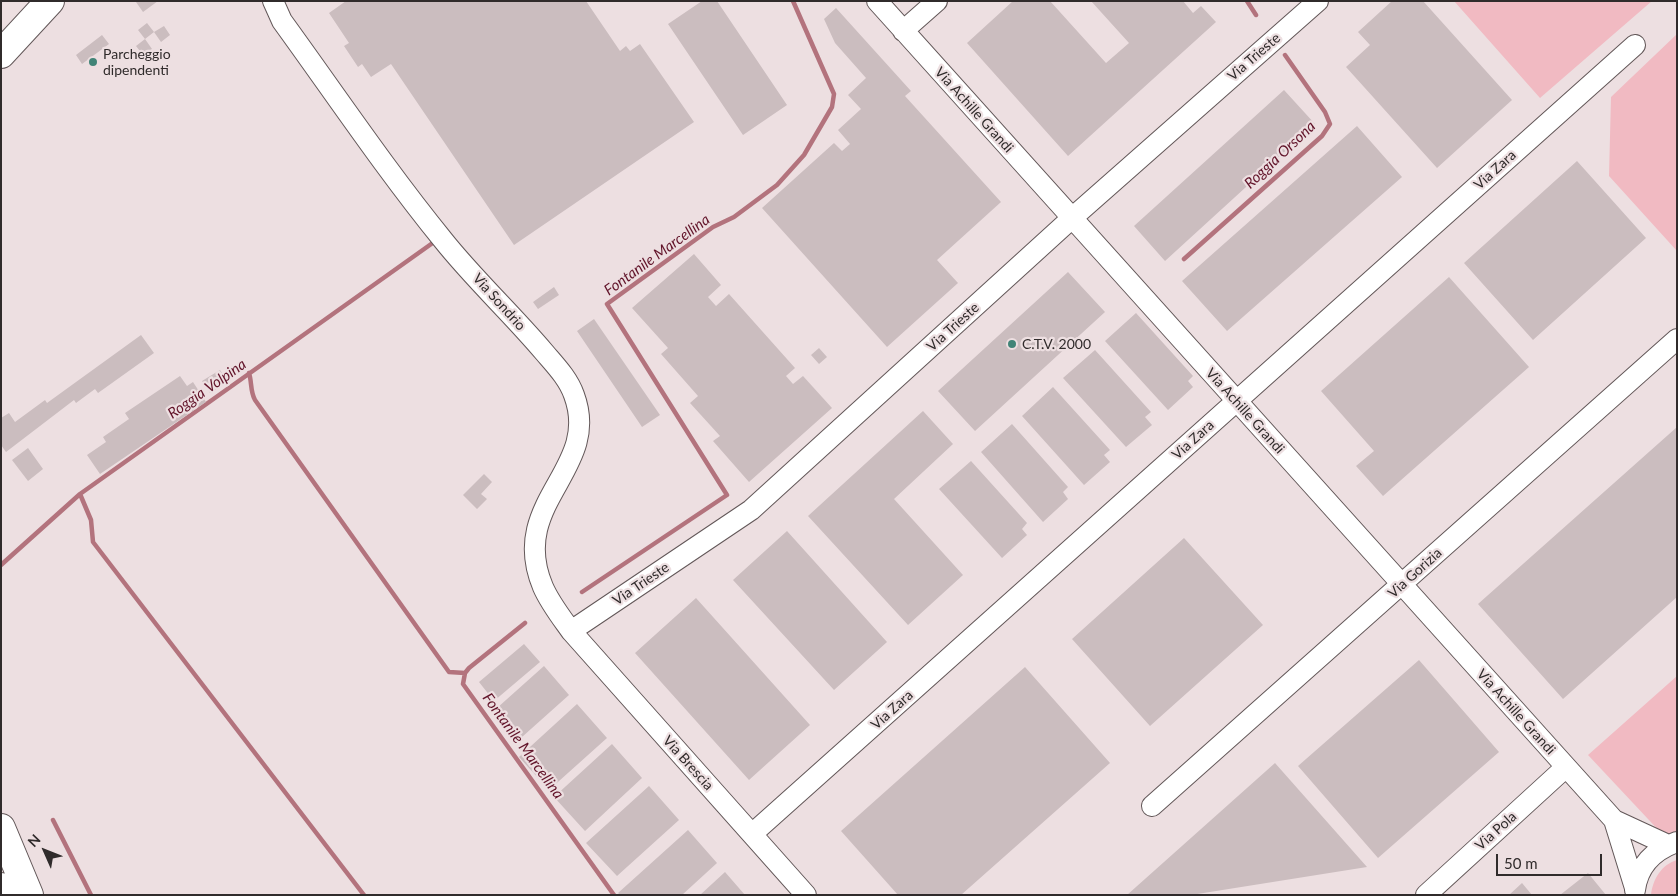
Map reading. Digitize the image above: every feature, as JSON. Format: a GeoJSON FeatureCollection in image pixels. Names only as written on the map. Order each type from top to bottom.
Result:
{"type":"FeatureCollection","features":[{"type":"Feature","properties":{"kind":"highway"},"geometry":{"type":"LineString","coordinates":[[1,54],[50,1]]}},
{"type":"Feature","properties":{"kind":"highway"},"geometry":{"type":"LineString","coordinates":[[1,828],[29,895]]}},
{"type":"Feature","properties":{"kind":"highway"},"geometry":{"type":"LineString","coordinates":[[1,887],[5,895]]}},
{"type":"Feature","properties":{"kind":"street","name":"Via Sondrio"},"geometry":{"type":"LineString","coordinates":[[273,1],[282,22],[443,241],[538,344],[565,377],[573,390],[580,419],[578,444],[568,467],[543,509],[537,528],[535,548],[537,568],[543,587],[571,631]]}},
{"type":"Feature","properties":{"kind":"street","name":"Via Achille Grandi"},"geometry":{"type":"LineString","coordinates":[[877,1],[1614,820]]}},
{"type":"Feature","properties":{"kind":"street"},"geometry":{"type":"LineString","coordinates":[[903,31],[936,1]]}},
{"type":"Feature","properties":{"kind":"street","name":"Via Trieste"},"geometry":{"type":"LineString","coordinates":[[571,631],[751,510],[1072,218],[1318,1]]}},
{"type":"Feature","properties":{"kind":"street","name":"Via Zara"},"geometry":{"type":"LineString","coordinates":[[752,834],[1635,45]]}},
{"type":"Feature","properties":{"kind":"street","name":"Via Gorizia"},"geometry":{"type":"LineString","coordinates":[[1152,806],[1677,339]]}},
{"type":"Feature","properties":{"kind":"street","name":"Via Brescia"},"geometry":{"type":"LineString","coordinates":[[571,631],[806,895]]}},
{"type":"Feature","properties":{"kind":"street","name":"Via Pola"},"geometry":{"type":"LineString","coordinates":[[1426,895],[1566,767]]}},
{"type":"Feature","properties":{"kind":"street"},"geometry":{"type":"LineString","coordinates":[[1614,820],[1672,844]]}},
{"type":"Feature","properties":{"kind":"street"},"geometry":{"type":"LineString","coordinates":[[1614,820],[1635,891]]}},
{"type":"Feature","properties":{"kind":"street"},"geometry":{"type":"LineString","coordinates":[[1635,891],[1646,862],[1672,844]]}},
{"type":"Feature","properties":{"kind":"shaded area"},"geometry":{"type":"Polygon","coordinates":[[[1454,1],[1652,1],[1540,98],[1454,1]]]}},
{"type":"Feature","properties":{"kind":"shaded area"},"geometry":{"type":"Polygon","coordinates":[[[1677,34],[1677,251],[1609,176],[1611,97],[1677,34]]]}},
{"type":"Feature","properties":{"kind":"shaded area"},"geometry":{"type":"Polygon","coordinates":[[[1677,676],[1677,831],[1663,835],[1588,755],[1677,676]]]}},
{"type":"Feature","properties":{"kind":"shaded area"},"geometry":{"type":"Polygon","coordinates":[[[1677,860],[1677,895],[1651,895],[1659,873],[1666,865],[1677,860]]]}},
{"type":"Feature","properties":{"kind":"building"},"geometry":{"type":"Polygon","coordinates":[[[158,1],[143,12],[136,2],[158,1]]]}},
{"type":"Feature","properties":{"kind":"building"},"geometry":{"type":"Polygon","coordinates":[[[346,1],[586,1],[620,51],[626,46],[630,51],[640,44],[694,122],[514,245],[391,64],[371,77],[362,64],[358,67],[344,46],[349,43],[329,13],[346,1]]]}},
{"type":"Feature","properties":{"kind":"building"},"geometry":{"type":"Polygon","coordinates":[[[702,1],[717,1],[787,105],[743,135],[668,24],[702,1]]]}},
{"type":"Feature","properties":{"kind":"building"},"geometry":{"type":"Polygon","coordinates":[[[1013,1],[1050,1],[1106,63],[1129,43],[1091,1],[1183,1],[1193,13],[1201,6],[1216,22],[1068,156],[967,43],[1013,1]]]}},
{"type":"Feature","properties":{"kind":"building"},"geometry":{"type":"Polygon","coordinates":[[[1392,1],[1423,1],[1512,100],[1437,168],[1346,67],[1370,45],[1358,32],[1392,1]]]}},
{"type":"Feature","properties":{"kind":"building"},"geometry":{"type":"Polygon","coordinates":[[[836,8],[911,91],[905,96],[1001,202],[937,260],[958,283],[887,347],[762,208],[834,143],[842,151],[850,144],[838,130],[861,109],[848,95],[866,78],[835,43],[824,19],[836,8]]]}},
{"type":"Feature","properties":{"kind":"building"},"geometry":{"type":"Polygon","coordinates":[[[147,23],[154,32],[145,39],[138,30],[147,23]]]}},
{"type":"Feature","properties":{"kind":"building"},"geometry":{"type":"Polygon","coordinates":[[[164,26],[170,35],[161,42],[154,32],[164,26]]]}},
{"type":"Feature","properties":{"kind":"building"},"geometry":{"type":"Polygon","coordinates":[[[102,35],[109,44],[82,64],[76,55],[102,35]]]}},
{"type":"Feature","properties":{"kind":"building"},"geometry":{"type":"Polygon","coordinates":[[[145,39],[152,49],[143,55],[136,46],[145,39]]]}},
{"type":"Feature","properties":{"kind":"building"},"geometry":{"type":"Polygon","coordinates":[[[1284,90],[1315,124],[1165,261],[1134,226],[1284,90]]]}},
{"type":"Feature","properties":{"kind":"building"},"geometry":{"type":"Polygon","coordinates":[[[1357,126],[1402,177],[1227,331],[1182,281],[1357,126]]]}},
{"type":"Feature","properties":{"kind":"building"},"geometry":{"type":"Polygon","coordinates":[[[1577,161],[1646,238],[1533,340],[1464,263],[1577,161]]]}},
{"type":"Feature","properties":{"kind":"building"},"geometry":{"type":"Polygon","coordinates":[[[694,254],[721,285],[708,297],[716,306],[729,294],[795,368],[786,376],[793,384],[803,376],[832,408],[749,482],[713,441],[720,436],[690,403],[698,396],[661,354],[668,348],[632,308],[694,254]]]}},
{"type":"Feature","properties":{"kind":"building"},"geometry":{"type":"Polygon","coordinates":[[[1068,272],[1105,312],[975,431],[938,391],[1068,272]]]}},
{"type":"Feature","properties":{"kind":"building"},"geometry":{"type":"Polygon","coordinates":[[[1449,277],[1529,367],[1383,496],[1356,466],[1374,451],[1321,391],[1449,277]]]}},
{"type":"Feature","properties":{"kind":"building"},"geometry":{"type":"Polygon","coordinates":[[[554,287],[559,295],[538,309],[533,302],[554,287]]]}},
{"type":"Feature","properties":{"kind":"building"},"geometry":{"type":"Polygon","coordinates":[[[1136,313],[1193,376],[1188,381],[1193,387],[1168,410],[1105,341],[1136,313]]]}},
{"type":"Feature","properties":{"kind":"building"},"geometry":{"type":"Polygon","coordinates":[[[594,319],[660,415],[642,427],[577,331],[594,319]]]}},
{"type":"Feature","properties":{"kind":"building"},"geometry":{"type":"Polygon","coordinates":[[[141,335],[154,353],[98,393],[95,389],[76,403],[74,400],[6,452],[1,445],[1,418],[9,413],[15,422],[45,400],[47,403],[141,335]]]}},
{"type":"Feature","properties":{"kind":"building"},"geometry":{"type":"Polygon","coordinates":[[[819,348],[827,357],[819,364],[811,355],[819,348]]]}},
{"type":"Feature","properties":{"kind":"building"},"geometry":{"type":"Polygon","coordinates":[[[1095,350],[1151,412],[1145,417],[1152,425],[1126,447],[1063,378],[1095,350]]]}},
{"type":"Feature","properties":{"kind":"building"},"geometry":{"type":"Polygon","coordinates":[[[220,370],[228,382],[210,393],[202,381],[220,370]]]}},
{"type":"Feature","properties":{"kind":"building"},"geometry":{"type":"Polygon","coordinates":[[[180,376],[187,386],[193,382],[206,402],[100,474],[87,455],[106,442],[103,437],[129,419],[125,413],[180,376]]]}},
{"type":"Feature","properties":{"kind":"building"},"geometry":{"type":"Polygon","coordinates":[[[1053,387],[1110,450],[1104,455],[1110,462],[1084,485],[1022,416],[1053,387]]]}},
{"type":"Feature","properties":{"kind":"building"},"geometry":{"type":"Polygon","coordinates":[[[923,411],[953,444],[894,499],[963,575],[908,625],[808,516],[923,411]]]}},
{"type":"Feature","properties":{"kind":"building"},"geometry":{"type":"Polygon","coordinates":[[[1012,424],[1068,487],[1063,492],[1068,499],[1043,522],[981,452],[1012,424]]]}},
{"type":"Feature","properties":{"kind":"building"},"geometry":{"type":"Polygon","coordinates":[[[1677,427],[1677,597],[1563,699],[1478,604],[1677,427]]]}},
{"type":"Feature","properties":{"kind":"building"},"geometry":{"type":"Polygon","coordinates":[[[28,448],[43,469],[28,481],[12,460],[28,448]]]}},
{"type":"Feature","properties":{"kind":"building"},"geometry":{"type":"Polygon","coordinates":[[[971,461],[1027,523],[1022,529],[1027,535],[1002,558],[939,489],[971,461]]]}},
{"type":"Feature","properties":{"kind":"building"},"geometry":{"type":"Polygon","coordinates":[[[484,474],[492,482],[481,494],[487,499],[477,509],[463,495],[484,474]]]}},
{"type":"Feature","properties":{"kind":"building"},"geometry":{"type":"Polygon","coordinates":[[[787,531],[887,642],[834,690],[733,580],[787,531]]]}},
{"type":"Feature","properties":{"kind":"building"},"geometry":{"type":"Polygon","coordinates":[[[1184,538],[1263,625],[1150,726],[1072,639],[1184,538]]]}},
{"type":"Feature","properties":{"kind":"building"},"geometry":{"type":"Polygon","coordinates":[[[696,598],[810,725],[749,780],[635,653],[696,598]]]}},
{"type":"Feature","properties":{"kind":"building"},"geometry":{"type":"Polygon","coordinates":[[[524,644],[540,662],[494,701],[479,682],[524,644]]]}},
{"type":"Feature","properties":{"kind":"building"},"geometry":{"type":"Polygon","coordinates":[[[1419,660],[1499,752],[1378,858],[1298,766],[1419,660]]]}},
{"type":"Feature","properties":{"kind":"building"},"geometry":{"type":"Polygon","coordinates":[[[544,666],[569,695],[522,737],[497,708],[544,666]]]}},
{"type":"Feature","properties":{"kind":"building"},"geometry":{"type":"Polygon","coordinates":[[[1025,667],[1110,763],[961,895],[898,895],[841,831],[1025,667]]]}},
{"type":"Feature","properties":{"kind":"building"},"geometry":{"type":"Polygon","coordinates":[[[577,704],[607,738],[549,790],[519,757],[577,704]]]}},
{"type":"Feature","properties":{"kind":"building"},"geometry":{"type":"Polygon","coordinates":[[[612,744],[642,778],[585,831],[554,797],[612,744]]]}},
{"type":"Feature","properties":{"kind":"building"},"geometry":{"type":"Polygon","coordinates":[[[1275,763],[1367,867],[1191,895],[1127,895],[1275,763]]]}},
{"type":"Feature","properties":{"kind":"building"},"geometry":{"type":"Polygon","coordinates":[[[649,786],[679,820],[617,876],[586,843],[649,786]]]}},
{"type":"Feature","properties":{"kind":"building"},"geometry":{"type":"Polygon","coordinates":[[[688,830],[717,863],[682,895],[620,895],[618,893],[688,830]]]}},
{"type":"Feature","properties":{"kind":"building"},"geometry":{"type":"Polygon","coordinates":[[[725,872],[745,895],[700,895],[725,872]]]}},
{"type":"Feature","properties":{"kind":"building"},"geometry":{"type":"Polygon","coordinates":[[[1588,873],[1606,895],[1560,895],[1588,873]]]}},
{"type":"Feature","properties":{"kind":"building"},"geometry":{"type":"Polygon","coordinates":[[[1522,883],[1532,895],[1509,895],[1522,883]]]}},
{"type":"Feature","properties":{"kind":"waterway","name":"Fontanile Marcellina"},"geometry":{"type":"LineString","coordinates":[[582,592],[727,495],[607,304],[713,227],[734,217],[777,185],[804,155],[832,107],[834,94],[793,1]]}},
{"type":"Feature","properties":{"kind":"waterway","name":"Roggia Orsona"},"geometry":{"type":"LineString","coordinates":[[1247,1],[1256,15]]}},
{"type":"Feature","properties":{"kind":"waterway","name":"Roggia Orsona"},"geometry":{"type":"LineString","coordinates":[[1184,259],[1322,136],[1330,124],[1325,112],[1285,55]]}},
{"type":"Feature","properties":{"kind":"waterway","name":"Roggia Volpina"},"geometry":{"type":"LineString","coordinates":[[1,565],[80,494],[434,242]]}},
{"type":"Feature","properties":{"kind":"waterway"},"geometry":{"type":"LineString","coordinates":[[249,373],[255,400],[449,672],[465,673]]}},
{"type":"Feature","properties":{"kind":"waterway"},"geometry":{"type":"LineString","coordinates":[[80,494],[91,520],[93,542],[364,895]]}},
{"type":"Feature","properties":{"kind":"waterway","name":"Fontanile Marcellina"},"geometry":{"type":"LineString","coordinates":[[525,623],[469,668],[465,673],[463,684],[614,895]]}},
{"type":"Feature","properties":{"kind":"waterway"},"geometry":{"type":"LineString","coordinates":[[53,820],[91,895]]}},
{"type":"Feature","properties":{"kind":"place","name":"Parcheggio dipendenti"},"geometry":{"type":"Point","coordinates":[93,62]}},
{"type":"Feature","properties":{"kind":"place","name":"C.T.V. 2000"},"geometry":{"type":"Point","coordinates":[1012,344]}}]}
